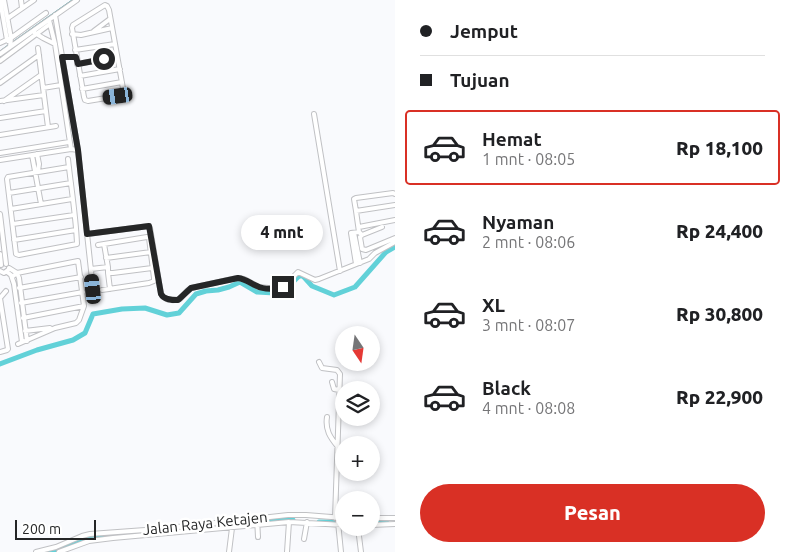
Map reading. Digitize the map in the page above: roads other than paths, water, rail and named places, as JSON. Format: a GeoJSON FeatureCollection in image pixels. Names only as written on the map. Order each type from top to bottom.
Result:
{"type":"FeatureCollection","features":[{"type":"Feature","properties":{"kind":"street"},"geometry":{"type":"LineString","coordinates":[[0,0],[1,12],[10,43]]}},
{"type":"Feature","properties":{"kind":"street"},"geometry":{"type":"LineString","coordinates":[[4,0],[8,18],[5,27]]}},
{"type":"Feature","properties":{"kind":"street"},"geometry":{"type":"LineString","coordinates":[[21,0],[22,8]]}},
{"type":"Feature","properties":{"kind":"street"},"geometry":{"type":"LineString","coordinates":[[8,18],[34,0]]}},
{"type":"Feature","properties":{"kind":"street"},"geometry":{"type":"LineString","coordinates":[[0,61],[49,22],[67,5],[77,0]]}},
{"type":"Feature","properties":{"kind":"street"},"geometry":{"type":"LineString","coordinates":[[103,6],[107,6],[112,28],[124,94],[85,100],[72,28],[103,6]]}},
{"type":"Feature","properties":{"kind":"street"},"geometry":{"type":"LineString","coordinates":[[0,54],[10,43],[46,13]]}},
{"type":"Feature","properties":{"kind":"street"},"geometry":{"type":"LineString","coordinates":[[56,15],[78,150],[93,289]]}},
{"type":"Feature","properties":{"kind":"street"},"geometry":{"type":"LineString","coordinates":[[91,32],[110,19]]}},
{"type":"Feature","properties":{"kind":"street"},"geometry":{"type":"LineString","coordinates":[[49,22],[55,44],[71,149]]}},
{"type":"Feature","properties":{"kind":"street"},"geometry":{"type":"LineString","coordinates":[[72,34],[81,35],[112,28]]}},
{"type":"Feature","properties":{"kind":"street"},"geometry":{"type":"LineString","coordinates":[[0,43],[10,43],[35,33]]}},
{"type":"Feature","properties":{"kind":"street"},"geometry":{"type":"LineString","coordinates":[[35,33],[55,44]]}},
{"type":"Feature","properties":{"kind":"street"},"geometry":{"type":"LineString","coordinates":[[42,38],[48,38],[51,33]]}},
{"type":"Feature","properties":{"kind":"street"},"geometry":{"type":"LineString","coordinates":[[75,50],[115,44]]}},
{"type":"Feature","properties":{"kind":"street"},"geometry":{"type":"LineString","coordinates":[[38,48],[48,127]]}},
{"type":"Feature","properties":{"kind":"street"},"geometry":{"type":"LineString","coordinates":[[0,83],[39,55]]}},
{"type":"Feature","properties":{"kind":"street"},"geometry":{"type":"LineString","coordinates":[[78,64],[117,56]]}},
{"type":"Feature","properties":{"kind":"street"},"geometry":{"type":"LineString","coordinates":[[62,57],[76,57]]}},
{"type":"Feature","properties":{"kind":"street"},"geometry":{"type":"LineString","coordinates":[[80,76],[120,69]]}},
{"type":"Feature","properties":{"kind":"street"},"geometry":{"type":"LineString","coordinates":[[2,101],[41,75]]}},
{"type":"Feature","properties":{"kind":"street"},"geometry":{"type":"LineString","coordinates":[[82,89],[122,82]]}},
{"type":"Feature","properties":{"kind":"street"},"geometry":{"type":"LineString","coordinates":[[43,88],[61,85]]}},
{"type":"Feature","properties":{"kind":"street"},"geometry":{"type":"LineString","coordinates":[[2,101],[44,95]]}},
{"type":"Feature","properties":{"kind":"street"},"geometry":{"type":"LineString","coordinates":[[0,118],[46,111]]}},
{"type":"Feature","properties":{"kind":"street"},"geometry":{"type":"LineString","coordinates":[[314,114],[340,271]]}},
{"type":"Feature","properties":{"kind":"street"},"geometry":{"type":"LineString","coordinates":[[0,135],[56,126]]}},
{"type":"Feature","properties":{"kind":"street"},"geometry":{"type":"LineString","coordinates":[[0,154],[69,142]]}},
{"type":"Feature","properties":{"kind":"street"},"geometry":{"type":"LineString","coordinates":[[35,148],[33,163],[41,204]]}},
{"type":"Feature","properties":{"kind":"street"},"geometry":{"type":"LineString","coordinates":[[0,160],[71,149],[78,150]]}},
{"type":"Feature","properties":{"kind":"street"},"geometry":{"type":"LineString","coordinates":[[35,154],[38,162],[36,172]]}},
{"type":"Feature","properties":{"kind":"street"},"geometry":{"type":"LineString","coordinates":[[68,159],[69,167],[70,183],[78,243],[76,245],[19,255],[16,253],[14,240],[8,177],[69,167]]}},
{"type":"Feature","properties":{"kind":"street"},"geometry":{"type":"LineString","coordinates":[[33,163],[38,162]]}},
{"type":"Feature","properties":{"kind":"street"},"geometry":{"type":"LineString","coordinates":[[9,193],[70,183]]}},
{"type":"Feature","properties":{"kind":"street"},"geometry":{"type":"LineString","coordinates":[[395,194],[354,199],[362,249],[366,250],[395,238]]}},
{"type":"Feature","properties":{"kind":"street"},"geometry":{"type":"LineString","coordinates":[[11,209],[72,199]]}},
{"type":"Feature","properties":{"kind":"street"},"geometry":{"type":"LineString","coordinates":[[356,211],[395,205]]}},
{"type":"Feature","properties":{"kind":"street"},"geometry":{"type":"LineString","coordinates":[[0,214],[5,267],[4,273],[0,271]]}},
{"type":"Feature","properties":{"kind":"street"},"geometry":{"type":"LineString","coordinates":[[13,224],[74,215]]}},
{"type":"Feature","properties":{"kind":"street"},"geometry":{"type":"LineString","coordinates":[[358,264],[353,233],[395,220]]}},
{"type":"Feature","properties":{"kind":"street"},"geometry":{"type":"LineString","coordinates":[[87,234],[149,226],[161,294],[167,299],[178,300],[191,288],[238,278],[249,281],[259,287],[278,289],[283,287],[298,272],[317,280],[369,259],[395,242]]}},
{"type":"Feature","properties":{"kind":"street"},"geometry":{"type":"LineString","coordinates":[[360,231],[382,227]]}},
{"type":"Feature","properties":{"kind":"street"},"geometry":{"type":"LineString","coordinates":[[14,240],[76,230]]}},
{"type":"Feature","properties":{"kind":"street"},"geometry":{"type":"LineString","coordinates":[[98,245],[149,238],[154,278],[153,282],[102,290]]}},
{"type":"Feature","properties":{"kind":"street"},"geometry":{"type":"LineString","coordinates":[[104,244],[110,289]]}},
{"type":"Feature","properties":{"kind":"street"},"geometry":{"type":"LineString","coordinates":[[106,258],[151,252]]}},
{"type":"Feature","properties":{"kind":"street"},"geometry":{"type":"LineString","coordinates":[[0,254],[17,288],[21,303],[20,311],[23,318],[22,343]]}},
{"type":"Feature","properties":{"kind":"street"},"geometry":{"type":"LineString","coordinates":[[12,277],[17,273],[77,261],[79,263],[84,306],[78,322],[55,328],[25,331]]}},
{"type":"Feature","properties":{"kind":"street"},"geometry":{"type":"LineString","coordinates":[[5,267],[17,273],[19,278],[17,288],[22,326],[25,331],[22,343]]}},
{"type":"Feature","properties":{"kind":"street"},"geometry":{"type":"LineString","coordinates":[[91,269],[108,267]]}},
{"type":"Feature","properties":{"kind":"street"},"geometry":{"type":"LineString","coordinates":[[108,272],[152,268]]}},
{"type":"Feature","properties":{"kind":"street"},"geometry":{"type":"LineString","coordinates":[[17,288],[81,277]]}},
{"type":"Feature","properties":{"kind":"street"},"geometry":{"type":"LineString","coordinates":[[0,352],[7,350],[0,298],[6,291]]}},
{"type":"Feature","properties":{"kind":"street"},"geometry":{"type":"LineString","coordinates":[[21,303],[83,292]]}},
{"type":"Feature","properties":{"kind":"street"},"geometry":{"type":"LineString","coordinates":[[23,318],[84,306]]}},
{"type":"Feature","properties":{"kind":"street"},"geometry":{"type":"LineString","coordinates":[[22,343],[55,328]]}},
{"type":"Feature","properties":{"kind":"street"},"geometry":{"type":"LineString","coordinates":[[0,338],[6,336]]}},
{"type":"Feature","properties":{"kind":"street"},"geometry":{"type":"LineString","coordinates":[[319,362],[322,368],[339,371],[339,381]]}},
{"type":"Feature","properties":{"kind":"street"},"geometry":{"type":"LineString","coordinates":[[332,382],[335,389]]}},
{"type":"Feature","properties":{"kind":"street"},"geometry":{"type":"LineString","coordinates":[[327,417],[326,426],[328,434],[335,443]]}},
{"type":"Feature","properties":{"kind":"street","name":"Jalan Raya Ketajen"},"geometry":{"type":"LineString","coordinates":[[69,547],[82,536],[90,534],[257,522],[306,515],[335,520]]}},
{"type":"Feature","properties":{"kind":"street"},"geometry":{"type":"LineString","coordinates":[[36,552],[69,547],[89,541],[210,526],[232,528],[257,522],[289,518],[307,522],[335,520]]}},
{"type":"Feature","properties":{"kind":"street"},"geometry":{"type":"LineString","coordinates":[[287,552],[289,518]]}},
{"type":"Feature","properties":{"kind":"street"},"geometry":{"type":"LineString","coordinates":[[380,522],[393,521]]}},
{"type":"Feature","properties":{"kind":"street"},"geometry":{"type":"LineString","coordinates":[[257,522],[258,537]]}},
{"type":"Feature","properties":{"kind":"street"},"geometry":{"type":"LineString","coordinates":[[304,539],[307,522]]}},
{"type":"Feature","properties":{"kind":"street"},"geometry":{"type":"LineString","coordinates":[[229,552],[232,528]]}},
{"type":"Feature","properties":{"kind":"street"},"geometry":{"type":"LineString","coordinates":[[340,536],[341,552]]}},
{"type":"Feature","properties":{"kind":"street"},"geometry":{"type":"LineString","coordinates":[[359,536],[361,552]]}},
{"type":"Feature","properties":{"kind":"street"},"geometry":{"type":"LineString","coordinates":[[60,552],[69,547]]}},
{"type":"Feature","properties":{"kind":"waterway"},"geometry":{"type":"LineString","coordinates":[[11,43],[72,0]]}},
{"type":"Feature","properties":{"kind":"waterway"},"geometry":{"type":"LineString","coordinates":[[0,51],[8,45]]}},
{"type":"Feature","properties":{"kind":"waterway"},"geometry":{"type":"LineString","coordinates":[[0,364],[37,350],[73,340],[85,333],[93,314],[122,309],[145,308],[167,315],[179,313],[196,294],[218,290],[240,282],[257,292],[282,293],[299,276],[303,276],[312,286],[334,295],[355,287],[386,252],[395,247]]}},
{"type":"Feature","properties":{"kind":"waterway"},"geometry":{"type":"LineString","coordinates":[[262,523],[293,520]]}},
{"type":"Feature","properties":{"kind":"waterway"},"geometry":{"type":"LineString","coordinates":[[319,522],[335,522]]}},
{"type":"Feature","properties":{"kind":"waterway"},"geometry":{"type":"LineString","coordinates":[[380,523],[387,523]]}},
{"type":"Feature","properties":{"kind":"waterway"},"geometry":{"type":"LineString","coordinates":[[48,552],[89,539],[107,537]]}}]}
